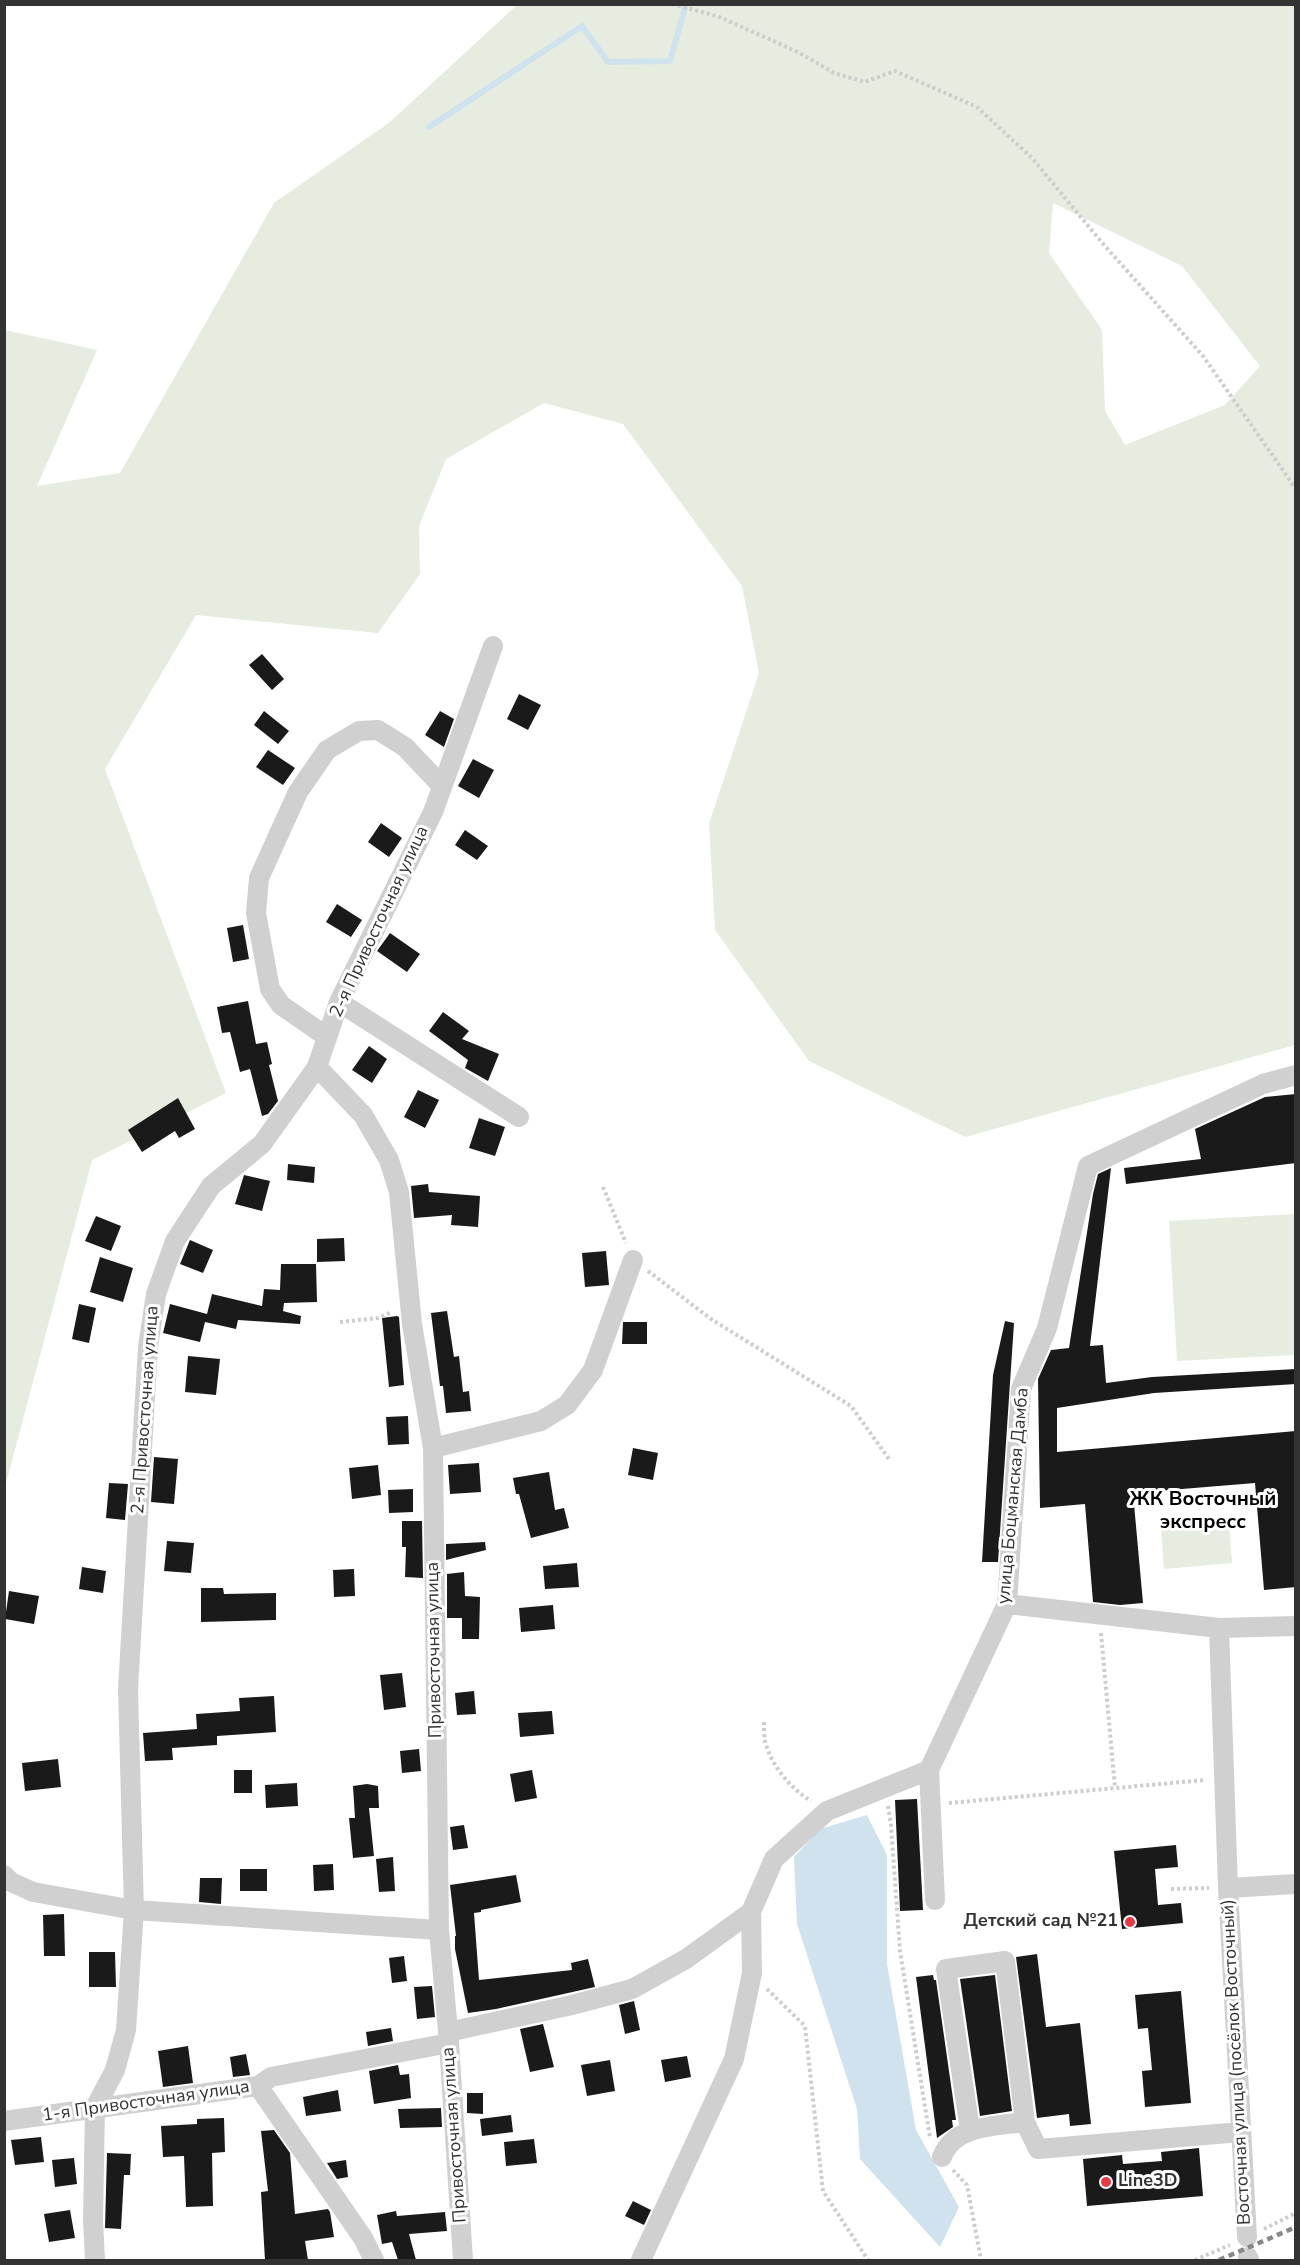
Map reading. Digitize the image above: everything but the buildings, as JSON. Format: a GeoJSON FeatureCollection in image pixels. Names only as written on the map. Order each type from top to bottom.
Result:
{"type":"FeatureCollection","features":[{"type":"Feature","properties":{"kind":"street","name":"2-я Привосточная улица"},"geometry":{"type":"LineString","coordinates":[[95,2260],[93,2220],[95,2108],[115,2070],[126,2030],[134,1910],[128,1689],[148,1347],[156,1294],[175,1241],[211,1186],[262,1144],[317,1067],[339,1002],[433,812],[493,646]]}},
{"type":"Feature","properties":{"kind":"street"},"geometry":{"type":"LineString","coordinates":[[327,1037],[281,1005],[270,989],[256,914],[259,878],[297,792],[327,750],[359,730],[378,730],[405,747],[441,785]]}},
{"type":"Feature","properties":{"kind":"street"},"geometry":{"type":"LineString","coordinates":[[339,1002],[519,1117]]}},
{"type":"Feature","properties":{"kind":"street","name":"Привосточная улица"},"geometry":{"type":"LineString","coordinates":[[317,1067],[363,1115],[389,1160],[399,1192],[411,1306],[432,1448],[439,1930],[463,2260]]}},
{"type":"Feature","properties":{"kind":"street","name":"улица Боцманская Дамба"},"geometry":{"type":"LineString","coordinates":[[929,1770],[1007,1604],[1021,1389],[1047,1328],[1088,1166],[1263,1084],[1296,1075]]}},
{"type":"Feature","properties":{"kind":"street"},"geometry":{"type":"LineString","coordinates":[[432,1448],[541,1421],[567,1405],[593,1370],[633,1260]]}},
{"type":"Feature","properties":{"kind":"street"},"geometry":{"type":"LineString","coordinates":[[1007,1604],[1219,1628],[1296,1626]]}},
{"type":"Feature","properties":{"kind":"street","name":"Восточная улица (посёлок Восточный)"},"geometry":{"type":"LineString","coordinates":[[1219,1628],[1228,1888],[1247,2237]]}},
{"type":"Feature","properties":{"kind":"street"},"geometry":{"type":"LineString","coordinates":[[640,2260],[734,2060],[752,1973],[751,1912],[774,1859],[827,1811],[929,1770],[935,1900]]}},
{"type":"Feature","properties":{"kind":"street"},"geometry":{"type":"LineString","coordinates":[[4,1875],[33,1892],[134,1910],[439,1930]]}},
{"type":"Feature","properties":{"kind":"street","name":"Восточная улица (посёлок Восточный)"},"geometry":{"type":"LineString","coordinates":[[1228,1888],[1296,1884]]}},
{"type":"Feature","properties":{"kind":"street"},"geometry":{"type":"LineString","coordinates":[[258,2086],[271,2077],[448,2038],[632,1989],[686,1959],[751,1912]]}},
{"type":"Feature","properties":{"kind":"street"},"geometry":{"type":"LineString","coordinates":[[970,2130],[946,1969],[1005,1961],[1025,2122],[1038,2149],[1241,2132]]}},
{"type":"Feature","properties":{"kind":"street","name":"1-я Привосточная улица"},"geometry":{"type":"LineString","coordinates":[[4,2121],[258,2086],[363,2238],[374,2260]]}},
{"type":"Feature","properties":{"kind":"street"},"geometry":{"type":"LineString","coordinates":[[942,2157],[946,2145],[970,2130],[1025,2122]]}},
{"type":"Feature","properties":{"kind":"path"},"geometry":{"type":"LineString","coordinates":[[672,4],[717,16],[798,52],[834,73],[865,82],[895,71],[977,106],[1032,158],[1203,356],[1296,489]]}},
{"type":"Feature","properties":{"kind":"path"},"geometry":{"type":"LineString","coordinates":[[603,1187],[633,1260],[711,1319],[851,1406],[889,1459]]}},
{"type":"Feature","properties":{"kind":"path"},"geometry":{"type":"LineString","coordinates":[[340,1322],[378,1318],[411,1306]]}},
{"type":"Feature","properties":{"kind":"path"},"geometry":{"type":"LineString","coordinates":[[1100,1615],[1115,1788]]}},
{"type":"Feature","properties":{"kind":"path"},"geometry":{"type":"LineString","coordinates":[[764,1722],[765,1741],[778,1769],[801,1795],[827,1811]]}},
{"type":"Feature","properties":{"kind":"path"},"geometry":{"type":"LineString","coordinates":[[931,1804],[1224,1778]]}},
{"type":"Feature","properties":{"kind":"path"},"geometry":{"type":"LineString","coordinates":[[884,1788],[891,1825],[900,1951],[912,2038],[931,2145],[967,2186],[981,2260]]}},
{"type":"Feature","properties":{"kind":"path"},"geometry":{"type":"LineString","coordinates":[[1171,1889],[1228,1888]]}},
{"type":"Feature","properties":{"kind":"path"},"geometry":{"type":"LineString","coordinates":[[752,1973],[805,2026],[823,2191],[868,2260]]}},
{"type":"Feature","properties":{"kind":"path"},"geometry":{"type":"LineString","coordinates":[[1195,2260],[1296,2213]]}},
{"type":"Feature","properties":{"kind":"shaded area"},"geometry":{"type":"Polygon","coordinates":[[[517,5],[1295,5],[1295,1045],[965,1137],[809,1061],[715,930],[709,824],[759,673],[742,586],[623,424],[544,403],[446,459],[419,526],[420,574],[378,633],[196,615],[105,769],[226,1093],[92,1160],[5,1487],[5,330],[97,350],[37,486],[120,473],[274,203],[390,122],[517,5]],[[1053,203],[1049,253],[1102,330],[1105,411],[1125,445],[1225,405],[1260,366],[1182,266],[1053,203]]]}},
{"type":"Feature","properties":{"kind":"shaded area"},"geometry":{"type":"Polygon","coordinates":[[[1295,1214],[1295,1355],[1177,1361],[1169,1221],[1295,1214]]]}},
{"type":"Feature","properties":{"kind":"shaded area"},"geometry":{"type":"Polygon","coordinates":[[[1229,1523],[1232,1563],[1164,1569],[1161,1528],[1229,1523]]]}},
{"type":"Feature","properties":{"kind":"water"},"geometry":{"type":"Polygon","coordinates":[[[867,1815],[887,1855],[887,1964],[916,2130],[959,2207],[940,2247],[860,2159],[857,2109],[797,1924],[794,1857],[820,1829],[867,1815]]]}},
{"type":"Feature","properties":{"kind":"waterway"},"geometry":{"type":"LineString","coordinates":[[429,127],[582,26],[608,62],[670,61],[686,4]]}},
{"type":"Feature","properties":{"kind":"railway"},"geometry":{"type":"LineString","coordinates":[[1219,2260],[1296,2227]]}},
{"type":"Feature","properties":{"kind":"place","name":"Детский сад №21"},"geometry":{"type":"Point","coordinates":[1130,1922]}},
{"type":"Feature","properties":{"kind":"place","name":"Line3D"},"geometry":{"type":"Point","coordinates":[1106,2182]}},
{"type":"Feature","properties":{"kind":"district","name":"ЖК Восточный экспресс"},"geometry":{"type":"Point","coordinates":[1203,1512]}}]}
